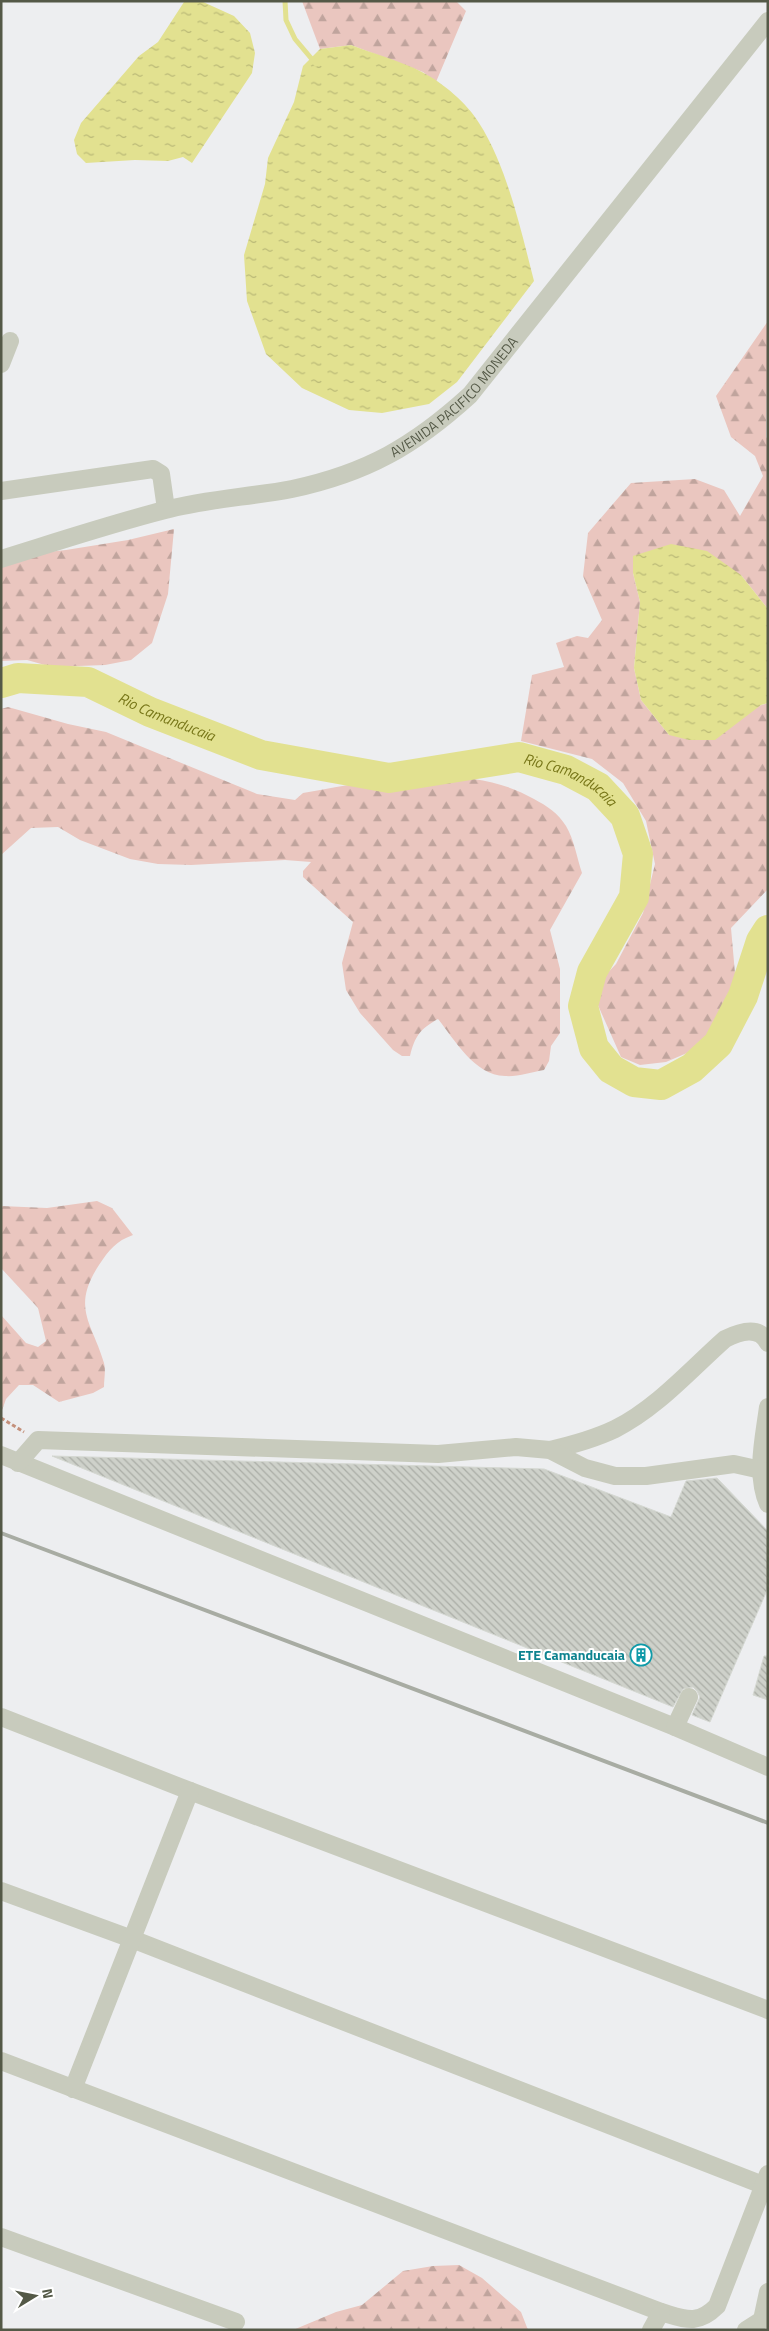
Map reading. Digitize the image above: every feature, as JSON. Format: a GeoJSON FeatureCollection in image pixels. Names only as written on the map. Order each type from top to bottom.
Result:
{"type":"FeatureCollection","features":[{"type":"Feature","properties":{"kind":"street","name":"AVENIDA PACIFICO MONEDA"},"geometry":{"type":"LineString","coordinates":[[1,559],[166,510],[291,489],[326,481],[390,455],[417,440],[443,420],[470,395],[768,21]]}},
{"type":"Feature","properties":{"kind":"street"},"geometry":{"type":"LineString","coordinates":[[1,364],[10,341]]}},
{"type":"Feature","properties":{"kind":"street"},"geometry":{"type":"LineString","coordinates":[[1,491],[153,469],[161,474],[166,510]]}},
{"type":"Feature","properties":{"kind":"street"},"geometry":{"type":"LineString","coordinates":[[18,1463],[38,1440],[438,1454],[489,1448],[550,1450],[584,1442],[616,1428],[649,1407],[725,1339],[740,1332],[755,1332],[766,1339],[768,1343]]}},
{"type":"Feature","properties":{"kind":"street"},"geometry":{"type":"LineString","coordinates":[[768,1407],[761,1470],[764,1496],[768,1504]]}},
{"type":"Feature","properties":{"kind":"street"},"geometry":{"type":"LineString","coordinates":[[550,1450],[585,1468],[615,1476],[646,1476],[734,1464],[761,1470]]}},
{"type":"Feature","properties":{"kind":"street"},"geometry":{"type":"LineString","coordinates":[[1,1454],[18,1463],[675,1727],[768,1767]]}},
{"type":"Feature","properties":{"kind":"street"},"geometry":{"type":"LineString","coordinates":[[675,1727],[689,1696]]}},
{"type":"Feature","properties":{"kind":"street"},"geometry":{"type":"LineString","coordinates":[[1,1716],[190,1791],[768,2010]]}},
{"type":"Feature","properties":{"kind":"street"},"geometry":{"type":"LineString","coordinates":[[74,2089],[190,1791]]}},
{"type":"Feature","properties":{"kind":"street"},"geometry":{"type":"LineString","coordinates":[[1,1891],[765,2180],[717,2306],[707,2316],[690,2321],[661,2312],[1,2061]]}},
{"type":"Feature","properties":{"kind":"street"},"geometry":{"type":"LineString","coordinates":[[1,2237],[236,2322]]}},
{"type":"Feature","properties":{"kind":"street"},"geometry":{"type":"LineString","coordinates":[[746,2330],[765,2318],[768,2292]]}},
{"type":"Feature","properties":{"kind":"street"},"geometry":{"type":"LineString","coordinates":[[651,2330],[661,2312]]}},
{"type":"Feature","properties":{"kind":"path"},"geometry":{"type":"LineString","coordinates":[[1,1418],[38,1440]]}},
{"type":"Feature","properties":{"kind":"green space"},"geometry":{"type":"Polygon","coordinates":[[[302,1],[456,1],[466,11],[436,82],[423,72],[351,45],[320,49],[302,1]]]}},
{"type":"Feature","properties":{"kind":"green space"},"geometry":{"type":"Polygon","coordinates":[[[768,321],[766,437],[768,440],[768,609],[741,575],[633,573],[640,602],[634,668],[641,700],[669,735],[768,703],[768,889],[731,928],[737,996],[724,1020],[701,1047],[666,1062],[640,1065],[621,1057],[597,1003],[600,981],[616,964],[643,913],[655,864],[646,821],[623,783],[592,759],[521,741],[532,675],[564,667],[556,643],[577,636],[588,638],[602,620],[583,576],[588,533],[631,483],[695,479],[724,490],[740,516],[763,476],[755,456],[731,437],[716,396],[768,321]]]}},
{"type":"Feature","properties":{"kind":"green space"},"geometry":{"type":"Polygon","coordinates":[[[174,529],[168,594],[152,643],[131,660],[105,665],[52,667],[27,660],[1,661],[1,557],[66,550],[128,540],[174,529]]]}},
{"type":"Feature","properties":{"kind":"green space"},"geometry":{"type":"Polygon","coordinates":[[[8,707],[68,724],[106,732],[257,794],[295,800],[303,793],[361,783],[421,776],[451,777],[480,780],[508,787],[548,807],[559,817],[569,831],[582,873],[550,930],[560,969],[560,1033],[551,1046],[549,1061],[544,1070],[505,1076],[484,1070],[466,1055],[438,1019],[419,1034],[410,1056],[402,1056],[393,1050],[360,1013],[346,990],[342,963],[353,922],[303,877],[303,871],[311,862],[285,860],[191,865],[158,864],[130,859],[80,840],[58,827],[31,828],[1,855],[1,709],[8,707]]]}},
{"type":"Feature","properties":{"kind":"green space"},"geometry":{"type":"Polygon","coordinates":[[[97,1201],[112,1208],[133,1235],[117,1243],[106,1255],[91,1280],[86,1293],[86,1315],[105,1366],[104,1387],[93,1393],[59,1402],[33,1385],[19,1385],[6,1399],[1,1413],[1,1315],[26,1343],[38,1347],[46,1341],[38,1308],[1,1268],[1,1206],[47,1208],[97,1201]]]}},
{"type":"Feature","properties":{"kind":"green space"},"geometry":{"type":"Polygon","coordinates":[[[459,2265],[482,2278],[521,2312],[528,2330],[293,2330],[336,2312],[362,2305],[403,2271],[433,2266],[459,2265]]]}},
{"type":"Feature","properties":{"kind":"water"},"geometry":{"type":"Polygon","coordinates":[[[201,1],[234,16],[250,33],[255,53],[252,73],[192,163],[183,157],[168,161],[135,160],[86,163],[77,154],[74,140],[81,123],[139,56],[158,42],[184,2],[201,1]]]}},
{"type":"Feature","properties":{"kind":"water"},"geometry":{"type":"Polygon","coordinates":[[[351,45],[422,72],[454,94],[468,108],[489,140],[498,159],[512,199],[534,281],[457,382],[429,404],[382,413],[349,410],[302,388],[266,354],[247,301],[244,255],[265,184],[268,158],[294,102],[303,66],[320,49],[351,45]]]}},
{"type":"Feature","properties":{"kind":"water"},"geometry":{"type":"Polygon","coordinates":[[[671,544],[707,551],[741,575],[768,609],[768,703],[761,705],[715,740],[689,740],[669,735],[641,700],[634,668],[640,602],[633,573],[633,556],[671,544]]]}},
{"type":"Feature","properties":{"kind":"building","name":"ETE Camanducaia"},"geometry":{"type":"Polygon","coordinates":[[[52,1456],[544,1469],[671,1517],[686,1481],[717,1478],[768,1531],[768,1588],[710,1722],[692,1715],[700,1697],[693,1687],[683,1689],[673,1707],[52,1456]]]}},
{"type":"Feature","properties":{"kind":"building"},"geometry":{"type":"Polygon","coordinates":[[[764,1656],[768,1656],[768,1700],[753,1695],[764,1656]]]}},
{"type":"Feature","properties":{"kind":"waterway"},"geometry":{"type":"LineString","coordinates":[[285,1],[286,20],[295,39],[316,64]]}},
{"type":"Feature","properties":{"kind":"waterway","name":"Rio Camanducaia"},"geometry":{"type":"LineString","coordinates":[[1,683],[18,678],[88,682],[150,712],[261,755],[389,778],[519,757],[566,770],[598,787],[625,816],[638,854],[634,897],[592,972],[583,1006],[594,1048],[611,1069],[634,1082],[661,1085],[692,1068],[718,1044],[743,996],[761,941],[768,930]]}},
{"type":"Feature","properties":{"kind":"railway"},"geometry":{"type":"LineString","coordinates":[[1,1533],[768,1823]]}},
{"type":"Feature","properties":{"kind":"place","name":"ETE Camanducaia"},"geometry":{"type":"Point","coordinates":[641,1655]}}]}
